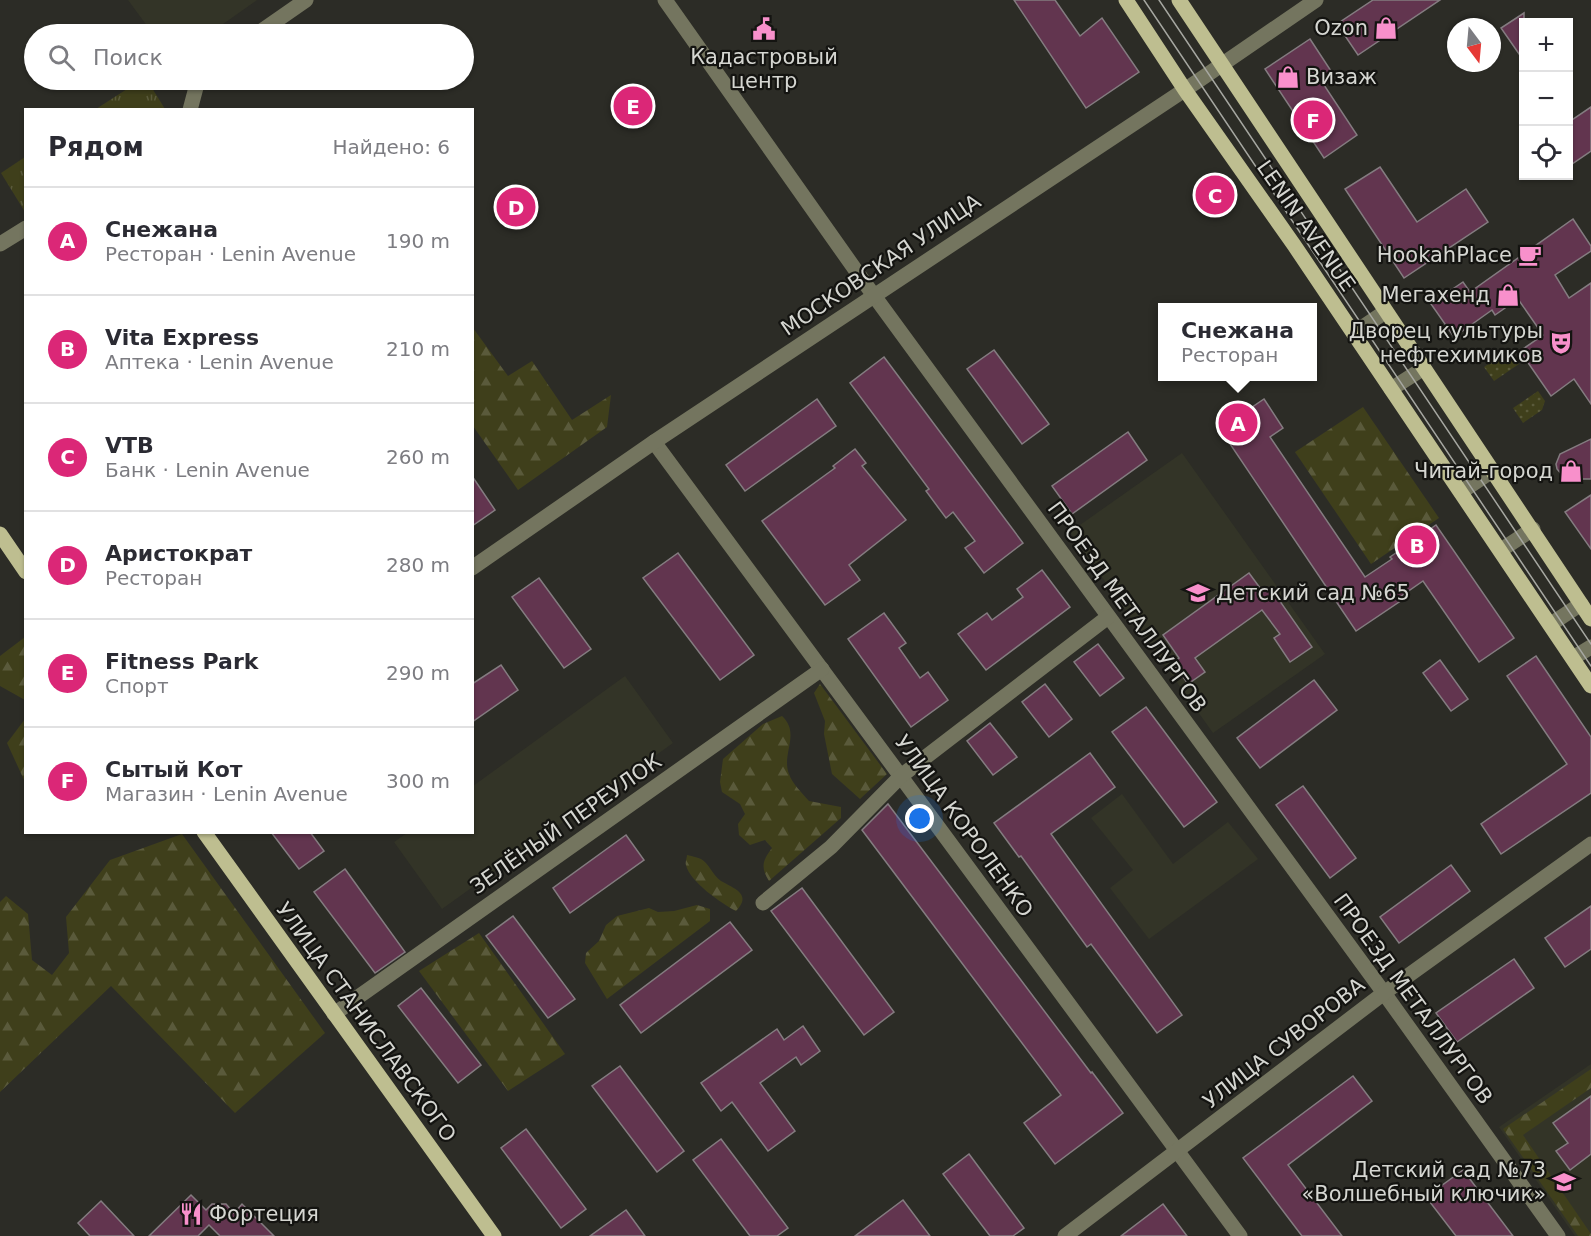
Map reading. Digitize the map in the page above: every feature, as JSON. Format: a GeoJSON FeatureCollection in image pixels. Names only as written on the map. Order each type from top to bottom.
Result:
{"type":"FeatureCollection","features":[{"type":"Feature","properties":{"kind":"main road","name":"LENIN AVENUE"},"geometry":{"type":"LineString","coordinates":[[1126,0],[1185,90],[1354,333],[1591,686]]}},
{"type":"Feature","properties":{"kind":"main road","name":"LENIN AVENUE"},"geometry":{"type":"LineString","coordinates":[[1179,0],[1591,618]]}},
{"type":"Feature","properties":{"kind":"main road"},"geometry":{"type":"LineString","coordinates":[[0,534],[24,569]]}},
{"type":"Feature","properties":{"kind":"main road","name":"УЛИЦА СТАНИСЛАВСКОГО"},"geometry":{"type":"LineString","coordinates":[[205,834],[494,1236]]}},
{"type":"Feature","properties":{"kind":"street"},"geometry":{"type":"LineString","coordinates":[[271,24],[306,0]]}},
{"type":"Feature","properties":{"kind":"street","name":"ПРОЕЗД МЕТАЛЛУРГОВ"},"geometry":{"type":"LineString","coordinates":[[665,0],[873,295],[1384,993],[1558,1236]]}},
{"type":"Feature","properties":{"kind":"street","name":"МОСКОВСКАЯ УЛИЦА"},"geometry":{"type":"LineString","coordinates":[[474,567],[654,441],[1185,90],[1316,0]]}},
{"type":"Feature","properties":{"kind":"street"},"geometry":{"type":"LineString","coordinates":[[191,108],[195,90]]}},
{"type":"Feature","properties":{"kind":"street"},"geometry":{"type":"LineString","coordinates":[[0,244],[24,229]]}},
{"type":"Feature","properties":{"kind":"street"},"geometry":{"type":"LineString","coordinates":[[1354,333],[1385,312]]}},
{"type":"Feature","properties":{"kind":"street"},"geometry":{"type":"LineString","coordinates":[[1391,389],[1424,368]]}},
{"type":"Feature","properties":{"kind":"street","name":"УЛИЦА КОРОЛЕНКО"},"geometry":{"type":"LineString","coordinates":[[654,441],[1240,1236]]}},
{"type":"Feature","properties":{"kind":"street"},"geometry":{"type":"LineString","coordinates":[[1461,492],[1492,471]]}},
{"type":"Feature","properties":{"kind":"street"},"geometry":{"type":"LineString","coordinates":[[1501,550],[1533,529]]}},
{"type":"Feature","properties":{"kind":"street"},"geometry":{"type":"LineString","coordinates":[[1551,624],[1581,603]]}},
{"type":"Feature","properties":{"kind":"street"},"geometry":{"type":"LineString","coordinates":[[763,903],[831,847],[901,776],[1108,617]]}},
{"type":"Feature","properties":{"kind":"street"},"geometry":{"type":"LineString","coordinates":[[1573,658],[1591,647]]}},
{"type":"Feature","properties":{"kind":"street","name":"ЗЕЛЁНЫЙ ПЕРЕУЛОК"},"geometry":{"type":"LineString","coordinates":[[334,1014],[822,669]]}},
{"type":"Feature","properties":{"kind":"street","name":"УЛИЦА СУВОРОВА"},"geometry":{"type":"LineString","coordinates":[[1065,1236],[1384,993],[1591,844]]}},
{"type":"Feature","properties":{"kind":"shaded area"},"geometry":{"type":"Polygon","coordinates":[[[128,0],[257,0],[223,24],[146,24],[128,0]]]}},
{"type":"Feature","properties":{"kind":"shaded area","name":"Детский сад №65"},"geometry":{"type":"Polygon","coordinates":[[[1182,453],[1325,654],[1213,733],[1070,532],[1182,453]]]}},
{"type":"Feature","properties":{"kind":"shaded area"},"geometry":{"type":"Polygon","coordinates":[[[625,676],[673,743],[442,909],[394,842],[406,834],[474,834],[474,785],[625,676]]]}},
{"type":"Feature","properties":{"kind":"shaded area"},"geometry":{"type":"Polygon","coordinates":[[[1122,794],[1173,864],[1228,822],[1258,859],[1149,939],[1110,888],[1133,870],[1091,818],[1122,794]]]}},
{"type":"Feature","properties":{"kind":"shaded area","name":"Детский сад №73 «Волшебный ключик»"},"geometry":{"type":"Polygon","coordinates":[[[1591,1064],[1591,1236],[1575,1236],[1499,1127],[1591,1064]]]}},
{"type":"Feature","properties":{"kind":"green space"},"geometry":{"type":"Polygon","coordinates":[[[125,90],[153,90],[164,108],[98,108],[125,90]]]}},
{"type":"Feature","properties":{"kind":"green space"},"geometry":{"type":"Polygon","coordinates":[[[24,158],[24,210],[1,173],[24,158]]]}},
{"type":"Feature","properties":{"kind":"green space"},"geometry":{"type":"Polygon","coordinates":[[[474,329],[508,376],[532,361],[572,420],[611,395],[607,427],[518,490],[474,427],[474,329]]]}},
{"type":"Feature","properties":{"kind":"green space"},"geometry":{"type":"Polygon","coordinates":[[[1505,353],[1513,355],[1519,364],[1494,381],[1484,367],[1505,353]]]}},
{"type":"Feature","properties":{"kind":"green space"},"geometry":{"type":"Polygon","coordinates":[[[1538,391],[1545,401],[1542,410],[1523,423],[1513,408],[1538,391]]]}},
{"type":"Feature","properties":{"kind":"green space"},"geometry":{"type":"Polygon","coordinates":[[[1363,407],[1439,518],[1371,564],[1295,452],[1363,407]]]}},
{"type":"Feature","properties":{"kind":"green space"},"geometry":{"type":"Polygon","coordinates":[[[24,638],[24,699],[0,686],[0,656],[24,638]]]}},
{"type":"Feature","properties":{"kind":"green space"},"geometry":{"type":"Polygon","coordinates":[[[820,684],[887,774],[860,799],[832,774],[824,734],[825,721],[814,693],[820,684]]]}},
{"type":"Feature","properties":{"kind":"green space"},"geometry":{"type":"Polygon","coordinates":[[[782,716],[790,730],[787,766],[792,781],[809,801],[841,807],[841,818],[769,881],[764,872],[764,864],[772,848],[765,840],[750,845],[739,835],[738,824],[745,814],[740,804],[722,792],[720,782],[723,759],[763,724],[782,716]]]}},
{"type":"Feature","properties":{"kind":"green space"},"geometry":{"type":"Polygon","coordinates":[[[24,720],[24,780],[7,743],[24,720]]]}},
{"type":"Feature","properties":{"kind":"green space"},"geometry":{"type":"Polygon","coordinates":[[[182,834],[325,1033],[235,1113],[111,986],[0,1092],[0,902],[6,896],[28,914],[32,960],[52,975],[69,953],[66,917],[110,860],[182,834]]]}},
{"type":"Feature","properties":{"kind":"green space"},"geometry":{"type":"Polygon","coordinates":[[[687,855],[704,861],[718,879],[739,892],[743,900],[736,911],[699,885],[688,871],[687,855]]]}},
{"type":"Feature","properties":{"kind":"green space"},"geometry":{"type":"Polygon","coordinates":[[[697,905],[710,909],[710,921],[607,999],[585,963],[586,953],[599,941],[606,925],[617,916],[649,908],[658,912],[674,911],[697,905]]]}},
{"type":"Feature","properties":{"kind":"green space"},"geometry":{"type":"Polygon","coordinates":[[[479,933],[565,1054],[508,1091],[419,971],[479,933]]]}},
{"type":"Feature","properties":{"kind":"green space"},"geometry":{"type":"Polygon","coordinates":[[[1591,1069],[1591,1088],[1523,1135],[1591,1234],[1591,1236],[1578,1236],[1503,1129],[1591,1069]]]}},
{"type":"Feature","properties":{"kind":"building"},"geometry":{"type":"Polygon","coordinates":[[[1014,0],[1055,0],[1080,36],[1102,18],[1139,72],[1086,108],[1014,0]]]}},
{"type":"Feature","properties":{"kind":"building"},"geometry":{"type":"Polygon","coordinates":[[[1373,0],[1440,0],[1358,55],[1337,24],[1373,0]]]}},
{"type":"Feature","properties":{"kind":"building"},"geometry":{"type":"Polygon","coordinates":[[[1524,13],[1524,18],[1519,18],[1519,54],[1501,28],[1524,13]]]}},
{"type":"Feature","properties":{"kind":"building"},"geometry":{"type":"Polygon","coordinates":[[[1310,39],[1333,74],[1322,82],[1357,135],[1324,158],[1265,69],[1310,39]]]}},
{"type":"Feature","properties":{"kind":"building"},"geometry":{"type":"Polygon","coordinates":[[[1591,107],[1591,151],[1573,163],[1573,126],[1573,119],[1591,107]]]}},
{"type":"Feature","properties":{"kind":"building"},"geometry":{"type":"Polygon","coordinates":[[[1380,167],[1417,222],[1466,189],[1488,222],[1404,278],[1345,189],[1380,167]]]}},
{"type":"Feature","properties":{"kind":"building"},"geometry":{"type":"Polygon","coordinates":[[[1573,219],[1591,246],[1591,251],[1555,275],[1569,298],[1591,283],[1591,404],[1574,379],[1551,396],[1520,351],[1543,335],[1518,299],[1495,315],[1492,310],[1454,337],[1431,304],[1463,282],[1470,292],[1573,219]]]}},
{"type":"Feature","properties":{"kind":"building"},"geometry":{"type":"Polygon","coordinates":[[[994,350],[1049,424],[1022,444],[967,369],[994,350]]]}},
{"type":"Feature","properties":{"kind":"building"},"geometry":{"type":"Polygon","coordinates":[[[884,357],[1023,543],[984,573],[965,548],[975,541],[953,512],[946,518],[926,491],[929,489],[850,383],[884,357]]]}},
{"type":"Feature","properties":{"kind":"building"},"geometry":{"type":"Polygon","coordinates":[[[817,399],[836,426],[745,491],[726,465],[817,399]]]}},
{"type":"Feature","properties":{"kind":"building"},"geometry":{"type":"Polygon","coordinates":[[[1264,399],[1283,428],[1270,437],[1365,577],[1436,525],[1514,638],[1479,662],[1423,581],[1400,597],[1402,600],[1356,631],[1220,429],[1264,399]]]}},
{"type":"Feature","properties":{"kind":"building"},"geometry":{"type":"Polygon","coordinates":[[[1128,432],[1147,460],[1072,514],[1052,486],[1128,432]]]}},
{"type":"Feature","properties":{"kind":"building"},"geometry":{"type":"Polygon","coordinates":[[[1591,439],[1591,479],[1564,477],[1556,464],[1560,454],[1591,439]]]}},
{"type":"Feature","properties":{"kind":"building"},"geometry":{"type":"Polygon","coordinates":[[[855,449],[866,463],[862,466],[906,520],[849,565],[860,580],[825,605],[762,521],[835,468],[833,466],[855,449]]]}},
{"type":"Feature","properties":{"kind":"building"},"geometry":{"type":"Polygon","coordinates":[[[474,479],[495,510],[474,525],[474,479]]]}},
{"type":"Feature","properties":{"kind":"building"},"geometry":{"type":"Polygon","coordinates":[[[1591,495],[1591,549],[1565,512],[1591,495]]]}},
{"type":"Feature","properties":{"kind":"building"},"geometry":{"type":"Polygon","coordinates":[[[678,553],[754,655],[720,680],[643,578],[678,553]]]}},
{"type":"Feature","properties":{"kind":"building"},"geometry":{"type":"Polygon","coordinates":[[[1042,570],[1070,607],[986,670],[958,634],[987,613],[992,620],[1023,597],[1017,589],[1042,570]]]}},
{"type":"Feature","properties":{"kind":"building"},"geometry":{"type":"Polygon","coordinates":[[[1249,573],[1263,592],[1270,587],[1312,647],[1290,662],[1274,638],[1280,634],[1262,610],[1195,658],[1205,672],[1188,684],[1173,663],[1179,658],[1163,635],[1249,573]]]}},
{"type":"Feature","properties":{"kind":"building"},"geometry":{"type":"Polygon","coordinates":[[[539,578],[591,649],[564,668],[512,597],[539,578]]]}},
{"type":"Feature","properties":{"kind":"building"},"geometry":{"type":"Polygon","coordinates":[[[884,613],[906,643],[899,648],[920,678],[928,672],[948,700],[911,727],[848,639],[884,613]]]}},
{"type":"Feature","properties":{"kind":"building"},"geometry":{"type":"Polygon","coordinates":[[[1098,644],[1124,678],[1100,696],[1074,662],[1098,644]]]}},
{"type":"Feature","properties":{"kind":"building"},"geometry":{"type":"Polygon","coordinates":[[[1536,656],[1591,737],[1591,793],[1501,854],[1481,824],[1567,764],[1507,676],[1536,656]]]}},
{"type":"Feature","properties":{"kind":"building"},"geometry":{"type":"Polygon","coordinates":[[[1440,660],[1468,699],[1451,711],[1423,673],[1440,660]]]}},
{"type":"Feature","properties":{"kind":"building"},"geometry":{"type":"Polygon","coordinates":[[[501,665],[518,690],[474,721],[474,683],[501,665]]]}},
{"type":"Feature","properties":{"kind":"building"},"geometry":{"type":"Polygon","coordinates":[[[1314,680],[1337,710],[1260,768],[1237,738],[1314,680]]]}},
{"type":"Feature","properties":{"kind":"building"},"geometry":{"type":"Polygon","coordinates":[[[1045,684],[1072,719],[1049,737],[1022,702],[1045,684]]]}},
{"type":"Feature","properties":{"kind":"building"},"geometry":{"type":"Polygon","coordinates":[[[1146,707],[1217,802],[1184,827],[1112,732],[1146,707]]]}},
{"type":"Feature","properties":{"kind":"building"},"geometry":{"type":"Polygon","coordinates":[[[990,723],[1017,757],[993,775],[967,741],[990,723]]]}},
{"type":"Feature","properties":{"kind":"building"},"geometry":{"type":"Polygon","coordinates":[[[1090,753],[1115,787],[1051,834],[1182,1015],[1157,1033],[1091,944],[1087,947],[1021,856],[1019,857],[994,823],[1090,753]]]}},
{"type":"Feature","properties":{"kind":"building"},"geometry":{"type":"Polygon","coordinates":[[[1303,786],[1356,858],[1330,878],[1276,805],[1303,786]]]}},
{"type":"Feature","properties":{"kind":"building"},"geometry":{"type":"Polygon","coordinates":[[[888,804],[1123,1113],[1055,1164],[1024,1123],[1061,1095],[862,830],[888,804]]]}},
{"type":"Feature","properties":{"kind":"building"},"geometry":{"type":"Polygon","coordinates":[[[273,834],[311,834],[324,851],[299,869],[273,834]]]}},
{"type":"Feature","properties":{"kind":"building"},"geometry":{"type":"Polygon","coordinates":[[[626,835],[644,860],[570,913],[553,888],[626,835]]]}},
{"type":"Feature","properties":{"kind":"building"},"geometry":{"type":"Polygon","coordinates":[[[1451,865],[1470,891],[1399,943],[1380,917],[1451,865]]]}},
{"type":"Feature","properties":{"kind":"building"},"geometry":{"type":"Polygon","coordinates":[[[345,869],[405,952],[375,973],[314,892],[345,869]]]}},
{"type":"Feature","properties":{"kind":"building"},"geometry":{"type":"Polygon","coordinates":[[[802,888],[894,1012],[864,1035],[771,911],[802,888]]]}},
{"type":"Feature","properties":{"kind":"building"},"geometry":{"type":"Polygon","coordinates":[[[1591,906],[1591,949],[1565,967],[1545,938],[1591,906]]]}},
{"type":"Feature","properties":{"kind":"building"},"geometry":{"type":"Polygon","coordinates":[[[513,916],[575,999],[548,1018],[486,936],[513,916]]]}},
{"type":"Feature","properties":{"kind":"building"},"geometry":{"type":"Polygon","coordinates":[[[730,922],[752,950],[641,1033],[620,1005],[730,922]]]}},
{"type":"Feature","properties":{"kind":"building"},"geometry":{"type":"Polygon","coordinates":[[[1514,959],[1534,988],[1457,1042],[1436,1013],[1514,959]]]}},
{"type":"Feature","properties":{"kind":"building"},"geometry":{"type":"Polygon","coordinates":[[[421,988],[481,1065],[458,1083],[398,1006],[421,988]]]}},
{"type":"Feature","properties":{"kind":"building"},"geometry":{"type":"Polygon","coordinates":[[[803,1026],[820,1051],[801,1065],[796,1057],[760,1083],[795,1131],[768,1151],[732,1102],[721,1111],[701,1083],[777,1029],[784,1040],[803,1026]]]}},
{"type":"Feature","properties":{"kind":"building"},"geometry":{"type":"Polygon","coordinates":[[[620,1066],[684,1151],[657,1172],[592,1086],[620,1066]]]}},
{"type":"Feature","properties":{"kind":"building"},"geometry":{"type":"Polygon","coordinates":[[[1353,1076],[1372,1101],[1288,1165],[1342,1236],[1302,1236],[1243,1158],[1353,1076]]]}},
{"type":"Feature","properties":{"kind":"building"},"geometry":{"type":"Polygon","coordinates":[[[1591,1096],[1591,1154],[1570,1170],[1556,1151],[1568,1143],[1553,1123],[1591,1096]]]}},
{"type":"Feature","properties":{"kind":"building"},"geometry":{"type":"Polygon","coordinates":[[[526,1129],[586,1209],[561,1228],[501,1148],[526,1129]]]}},
{"type":"Feature","properties":{"kind":"building"},"geometry":{"type":"Polygon","coordinates":[[[721,1139],[788,1228],[777,1236],[750,1236],[693,1160],[721,1139]]]}},
{"type":"Feature","properties":{"kind":"building"},"geometry":{"type":"Polygon","coordinates":[[[969,1154],[1024,1228],[1013,1236],[990,1236],[943,1174],[969,1154]]]}},
{"type":"Feature","properties":{"kind":"building"},"geometry":{"type":"Polygon","coordinates":[[[1463,1170],[1513,1236],[1456,1236],[1426,1197],[1463,1170]]]}},
{"type":"Feature","properties":{"kind":"building"},"geometry":{"type":"Polygon","coordinates":[[[191,1195],[206,1210],[212,1204],[226,1204],[234,1213],[242,1204],[274,1236],[220,1236],[209,1225],[198,1236],[149,1236],[191,1195]]]}},
{"type":"Feature","properties":{"kind":"building"},"geometry":{"type":"Polygon","coordinates":[[[903,1200],[930,1236],[855,1236],[903,1200]]]}},
{"type":"Feature","properties":{"kind":"building"},"geometry":{"type":"Polygon","coordinates":[[[101,1201],[134,1236],[90,1236],[78,1223],[101,1201]]]}},
{"type":"Feature","properties":{"kind":"building"},"geometry":{"type":"Polygon","coordinates":[[[1163,1204],[1187,1236],[1121,1236],[1163,1204]]]}},
{"type":"Feature","properties":{"kind":"building"},"geometry":{"type":"Polygon","coordinates":[[[626,1210],[645,1236],[590,1236],[626,1210]]]}},
{"type":"Feature","properties":{"kind":"tram line"},"geometry":{"type":"LineString","coordinates":[[1144,0],[1591,666]]}},
{"type":"Feature","properties":{"kind":"tram line"},"geometry":{"type":"LineString","coordinates":[[1159,0],[1591,644]]}},
{"type":"Feature","properties":{"kind":"place","name":"Ozon"},"geometry":{"type":"Point","coordinates":[1386,28]}},
{"type":"Feature","properties":{"kind":"place","name":"Кадастровый центр"},"geometry":{"type":"Point","coordinates":[764,29]}},
{"type":"Feature","properties":{"kind":"place","name":"Визаж"},"geometry":{"type":"Point","coordinates":[1288,77]}},
{"type":"Feature","properties":{"kind":"place","name":"Fitness Park"},"geometry":{"type":"Point","coordinates":[633,106]}},
{"type":"Feature","properties":{"kind":"place","name":"Сытый Кот"},"geometry":{"type":"Point","coordinates":[1313,120]}},
{"type":"Feature","properties":{"kind":"place","name":"VTB"},"geometry":{"type":"Point","coordinates":[1215,195]}},
{"type":"Feature","properties":{"kind":"place","name":"Аристократ"},"geometry":{"type":"Point","coordinates":[516,207]}},
{"type":"Feature","properties":{"kind":"place","name":"HookahPlace"},"geometry":{"type":"Point","coordinates":[1530,255]}},
{"type":"Feature","properties":{"kind":"place","name":"Мегахенд"},"geometry":{"type":"Point","coordinates":[1508,295]}},
{"type":"Feature","properties":{"kind":"place","name":"Дворец культуры нефтехимиков"},"geometry":{"type":"Point","coordinates":[1561,343]}},
{"type":"Feature","properties":{"kind":"place","name":"Снежана"},"geometry":{"type":"Point","coordinates":[1238,423]}},
{"type":"Feature","properties":{"kind":"place","name":"Читай-город"},"geometry":{"type":"Point","coordinates":[1571,471]}},
{"type":"Feature","properties":{"kind":"place","name":"Vita Express"},"geometry":{"type":"Point","coordinates":[1417,545]}},
{"type":"Feature","properties":{"kind":"place","name":"Детский сад №65"},"geometry":{"type":"Point","coordinates":[1198,593]}},
{"type":"Feature","properties":{"kind":"place","name":"Детский сад №73 «Волшебный ключик»"},"geometry":{"type":"Point","coordinates":[1564,1182]}},
{"type":"Feature","properties":{"kind":"place","name":"Фортеция"},"geometry":{"type":"Point","coordinates":[191,1214]}}]}
